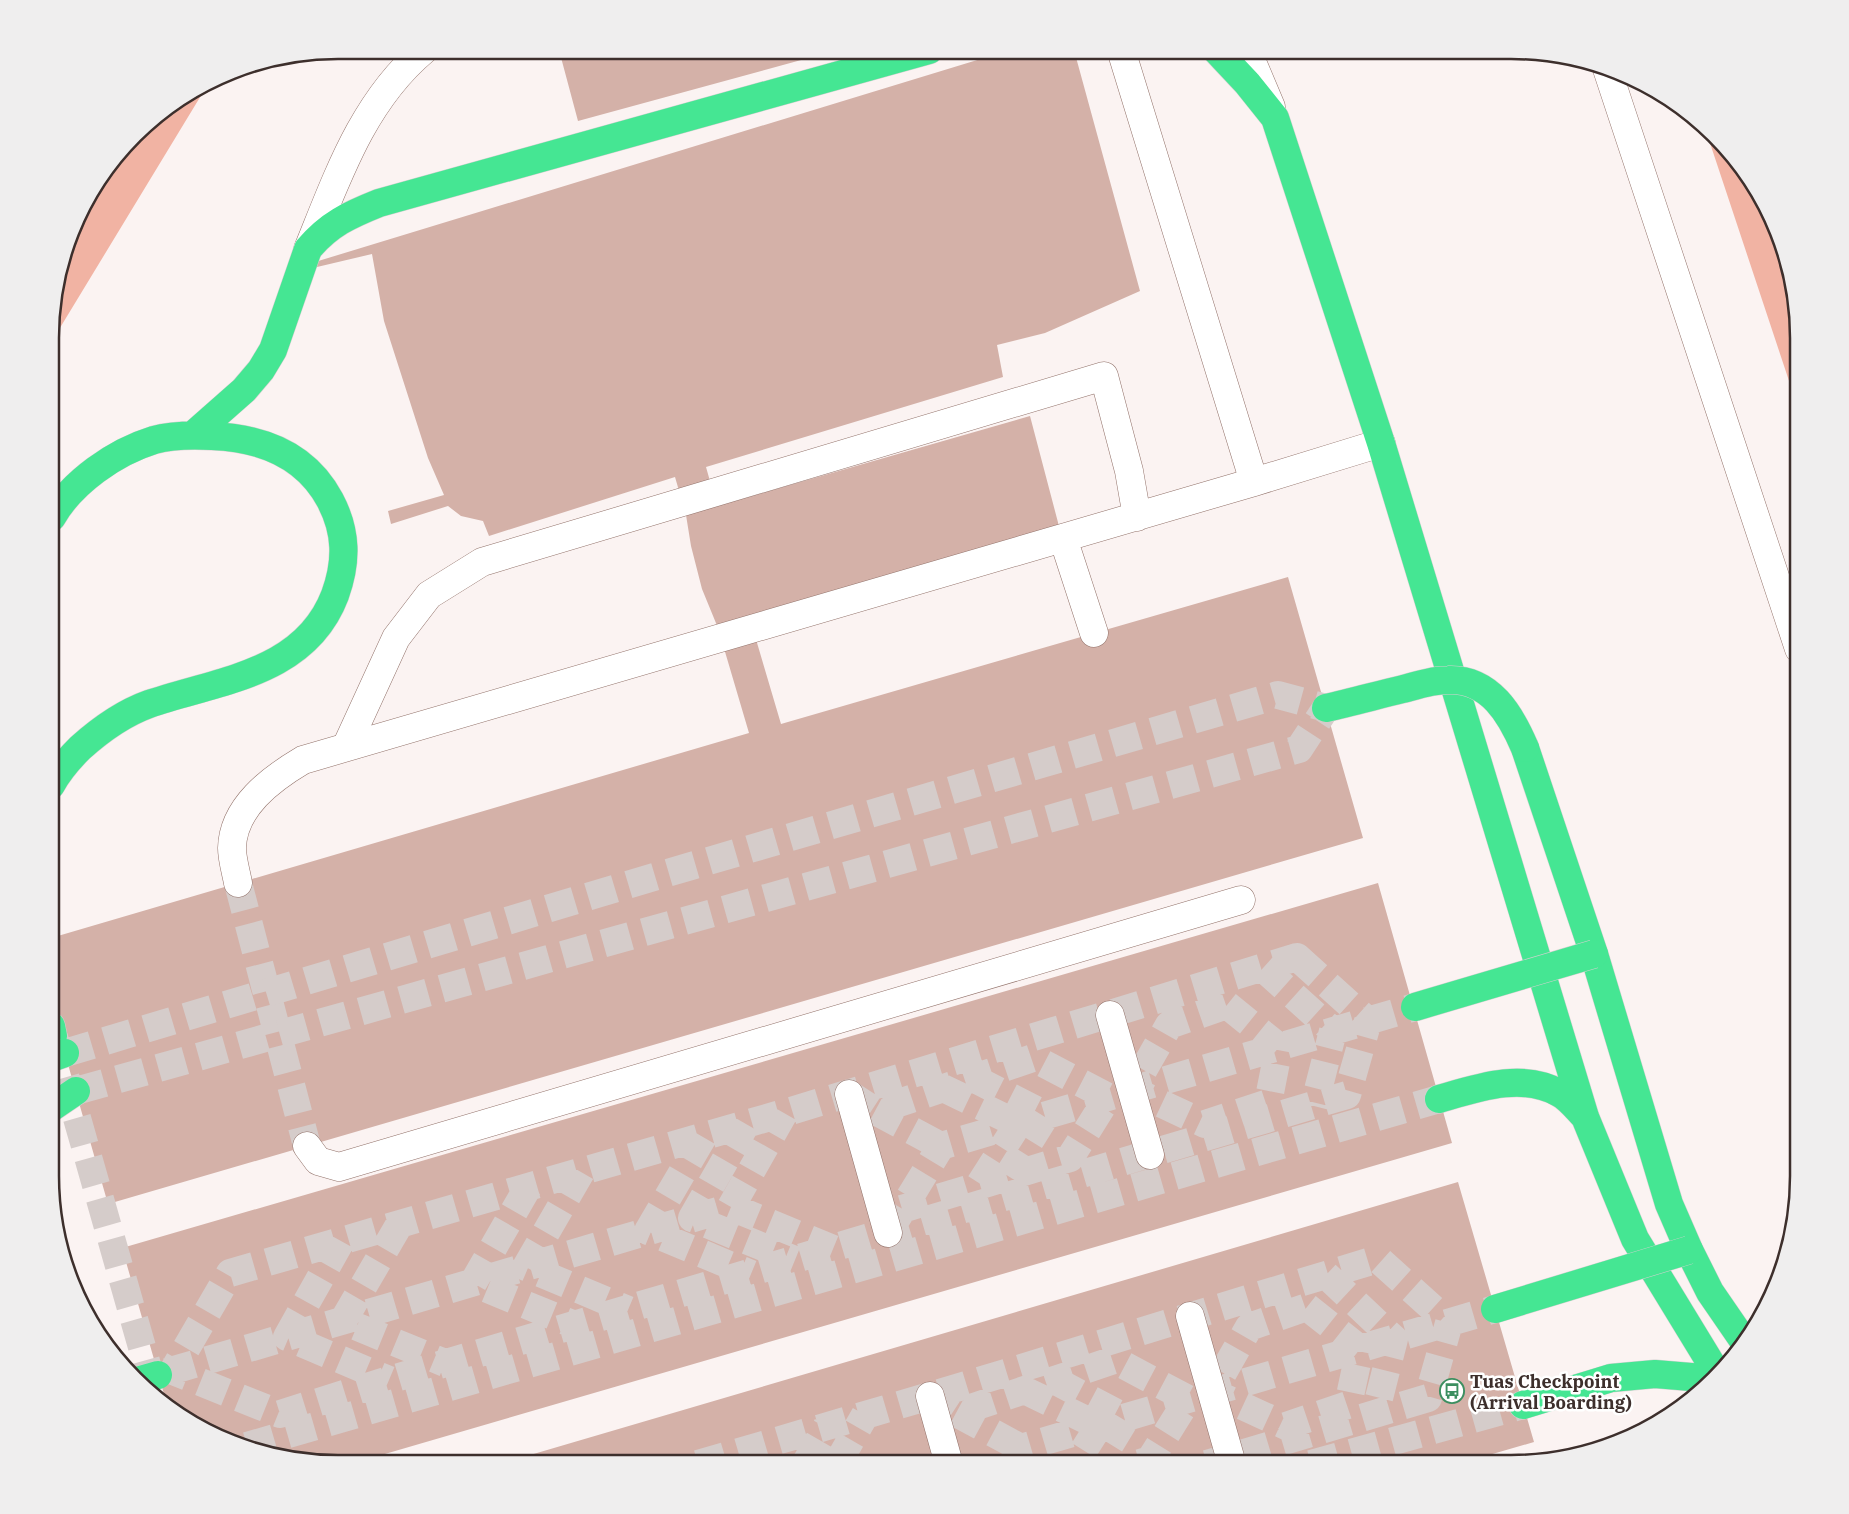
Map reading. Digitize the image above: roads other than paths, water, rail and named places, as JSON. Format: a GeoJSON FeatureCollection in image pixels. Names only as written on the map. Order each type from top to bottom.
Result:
{"type":"FeatureCollection","features":[{"type":"Feature","properties":{"kind":"highway"},"geometry":{"type":"LineString","coordinates":[[192,435],[244,390],[261,370],[273,350],[308,249],[319,236],[334,224],[352,214],[379,203],[897,59]]}},
{"type":"Feature","properties":{"kind":"highway"},"geometry":{"type":"LineString","coordinates":[[1224,59],[1276,118],[1381,443],[1584,1117],[1635,1238],[1713,1368]]}},
{"type":"Feature","properties":{"kind":"highway"},"geometry":{"type":"LineString","coordinates":[[59,508],[72,491],[92,474],[133,447],[156,440],[192,435],[228,436],[254,440],[280,451],[303,465],[324,487],[338,515],[344,542],[343,568],[334,597],[320,623],[289,654],[273,664],[252,673],[148,704],[120,718],[92,738],[71,758],[59,775]]}},
{"type":"Feature","properties":{"kind":"highway"},"geometry":{"type":"LineString","coordinates":[[1326,708],[1432,682],[1458,680],[1481,688],[1501,703],[1510,716],[1525,748],[1594,954],[1669,1204],[1710,1292],[1740,1336]]}},
{"type":"Feature","properties":{"kind":"highway"},"geometry":{"type":"LineString","coordinates":[[1415,1007],[1594,954]]}},
{"type":"Feature","properties":{"kind":"highway"},"geometry":{"type":"LineString","coordinates":[[1439,1099],[1498,1084],[1536,1084],[1561,1093],[1584,1117]]}},
{"type":"Feature","properties":{"kind":"highway"},"geometry":{"type":"LineString","coordinates":[[59,1103],[76,1091]]}},
{"type":"Feature","properties":{"kind":"highway"},"geometry":{"type":"LineString","coordinates":[[1495,1309],[1689,1250]]}},
{"type":"Feature","properties":{"kind":"highway"},"geometry":{"type":"LineString","coordinates":[[1523,1405],[1611,1378],[1655,1374],[1703,1378]]}},
{"type":"Feature","properties":{"kind":"lane"},"geometry":{"type":"LineString","coordinates":[[308,249],[341,167],[361,126],[406,65],[413,59]]}},
{"type":"Feature","properties":{"kind":"lane"},"geometry":{"type":"LineString","coordinates":[[1124,59],[1254,482]]}},
{"type":"Feature","properties":{"kind":"lane"},"geometry":{"type":"LineString","coordinates":[[1251,59],[1276,118]]}},
{"type":"Feature","properties":{"kind":"lane"},"geometry":{"type":"LineString","coordinates":[[1610,77],[1790,622]]}},
{"type":"Feature","properties":{"kind":"lane"},"geometry":{"type":"LineString","coordinates":[[346,746],[396,638],[429,596],[482,562],[1104,376],[1129,471],[1137,517]]}},
{"type":"Feature","properties":{"kind":"lane"},"geometry":{"type":"LineString","coordinates":[[238,883],[232,850],[233,836],[238,822],[258,793],[289,768],[303,760],[1137,517],[1381,443]]}},
{"type":"Feature","properties":{"kind":"lane"},"geometry":{"type":"LineString","coordinates":[[1063,538],[1094,633]]}},
{"type":"Feature","properties":{"kind":"lane"},"geometry":{"type":"LineString","coordinates":[[307,1146],[318,1161],[339,1167],[1240,900]]}},
{"type":"Feature","properties":{"kind":"lane"},"geometry":{"type":"LineString","coordinates":[[1110,1014],[1150,1155]]}},
{"type":"Feature","properties":{"kind":"lane"},"geometry":{"type":"LineString","coordinates":[[850,1098],[886,1229]]}},
{"type":"Feature","properties":{"kind":"lane"},"geometry":{"type":"LineString","coordinates":[[1190,1316],[1229,1455]]}},
{"type":"Feature","properties":{"kind":"lane"},"geometry":{"type":"LineString","coordinates":[[931,1401],[946,1455]]}},
{"type":"Feature","properties":{"kind":"tunnel"},"geometry":{"type":"LineString","coordinates":[[65,1053],[664,874],[1278,695],[1326,708],[1299,749],[76,1091]]}},
{"type":"Feature","properties":{"kind":"tunnel"},"geometry":{"type":"LineString","coordinates":[[238,883],[307,1146]]}},
{"type":"Feature","properties":{"kind":"tunnel"},"geometry":{"type":"LineString","coordinates":[[1297,957],[1368,1021],[1347,1095],[280,1414],[173,1371],[230,1273],[784,1113],[1297,957]]}},
{"type":"Feature","properties":{"kind":"tunnel"},"geometry":{"type":"LineString","coordinates":[[1263,968],[1333,1031],[1314,1106]]}},
{"type":"Feature","properties":{"kind":"tunnel"},"geometry":{"type":"LineString","coordinates":[[1227,1005],[1279,1047],[1268,1103],[1205,1124],[1132,1090],[1169,1025],[1227,1005]]}},
{"type":"Feature","properties":{"kind":"tunnel"},"geometry":{"type":"LineString","coordinates":[[888,1233],[941,1146],[1415,1007]]}},
{"type":"Feature","properties":{"kind":"tunnel"},"geometry":{"type":"LineString","coordinates":[[59,1055],[153,1385]]}},
{"type":"Feature","properties":{"kind":"tunnel"},"geometry":{"type":"LineString","coordinates":[[849,1094],[875,1111],[1033,1058],[1108,1097],[1070,1158],[902,1209]]}},
{"type":"Feature","properties":{"kind":"tunnel"},"geometry":{"type":"LineString","coordinates":[[973,1078],[1046,1115],[1008,1176]]}},
{"type":"Feature","properties":{"kind":"tunnel"},"geometry":{"type":"LineString","coordinates":[[943,1088],[1018,1124],[980,1184]]}},
{"type":"Feature","properties":{"kind":"tunnel"},"geometry":{"type":"LineString","coordinates":[[257,1443],[1439,1099]]}},
{"type":"Feature","properties":{"kind":"tunnel"},"geometry":{"type":"LineString","coordinates":[[875,1111],[941,1146]]}},
{"type":"Feature","properties":{"kind":"tunnel"},"geometry":{"type":"LineString","coordinates":[[731,1207],[784,1113]]}},
{"type":"Feature","properties":{"kind":"tunnel"},"geometry":{"type":"LineString","coordinates":[[746,1124],[692,1218],[795,1260]]}},
{"type":"Feature","properties":{"kind":"tunnel"},"geometry":{"type":"LineString","coordinates":[[703,1137],[648,1231],[751,1274]]}},
{"type":"Feature","properties":{"kind":"tunnel"},"geometry":{"type":"LineString","coordinates":[[581,1172],[526,1267],[628,1310]]}},
{"type":"Feature","properties":{"kind":"tunnel"},"geometry":{"type":"LineString","coordinates":[[528,1187],[473,1283],[575,1325]]}},
{"type":"Feature","properties":{"kind":"tunnel"},"geometry":{"type":"LineString","coordinates":[[731,1207],[833,1249]]}},
{"type":"Feature","properties":{"kind":"tunnel"},"geometry":{"type":"LineString","coordinates":[[167,1372],[731,1207]]}},
{"type":"Feature","properties":{"kind":"tunnel"},"geometry":{"type":"LineString","coordinates":[[399,1225],[343,1321],[445,1363]]}},
{"type":"Feature","properties":{"kind":"tunnel"},"geometry":{"type":"LineString","coordinates":[[341,1241],[287,1337],[389,1380]]}},
{"type":"Feature","properties":{"kind":"tunnel"},"geometry":{"type":"LineString","coordinates":[[729,1455],[930,1396],[1378,1259],[1449,1323],[1428,1398],[1237,1455]]}},
{"type":"Feature","properties":{"kind":"tunnel"},"geometry":{"type":"LineString","coordinates":[[1326,1275],[1394,1339],[1375,1414]]}},
{"type":"Feature","properties":{"kind":"tunnel"},"geometry":{"type":"LineString","coordinates":[[1307,1307],[1360,1349],[1348,1405],[1286,1426],[1212,1392],[1249,1327],[1307,1307]]}},
{"type":"Feature","properties":{"kind":"tunnel"},"geometry":{"type":"LineString","coordinates":[[1017,1455],[1021,1448],[1495,1309]]}},
{"type":"Feature","properties":{"kind":"tunnel"},"geometry":{"type":"LineString","coordinates":[[930,1396],[956,1413],[1114,1360],[1188,1399],[1153,1455]]}},
{"type":"Feature","properties":{"kind":"tunnel"},"geometry":{"type":"LineString","coordinates":[[1054,1380],[1126,1418],[1103,1455]]}},
{"type":"Feature","properties":{"kind":"tunnel"},"geometry":{"type":"LineString","coordinates":[[1024,1390],[1099,1426],[1081,1455]]}},
{"type":"Feature","properties":{"kind":"tunnel"},"geometry":{"type":"LineString","coordinates":[[1343,1455],[1523,1405]]}},
{"type":"Feature","properties":{"kind":"tunnel"},"geometry":{"type":"LineString","coordinates":[[956,1413],[1021,1448]]}},
{"type":"Feature","properties":{"kind":"tunnel"},"geometry":{"type":"LineString","coordinates":[[842,1455],[865,1415]]}},
{"type":"Feature","properties":{"kind":"tunnel"},"geometry":{"type":"LineString","coordinates":[[810,1455],[827,1426]]}},
{"type":"Feature","properties":{"kind":"place","name":"Tuas Checkpoint (Arrival Boarding)"},"geometry":{"type":"Point","coordinates":[1452,1391]}}]}
